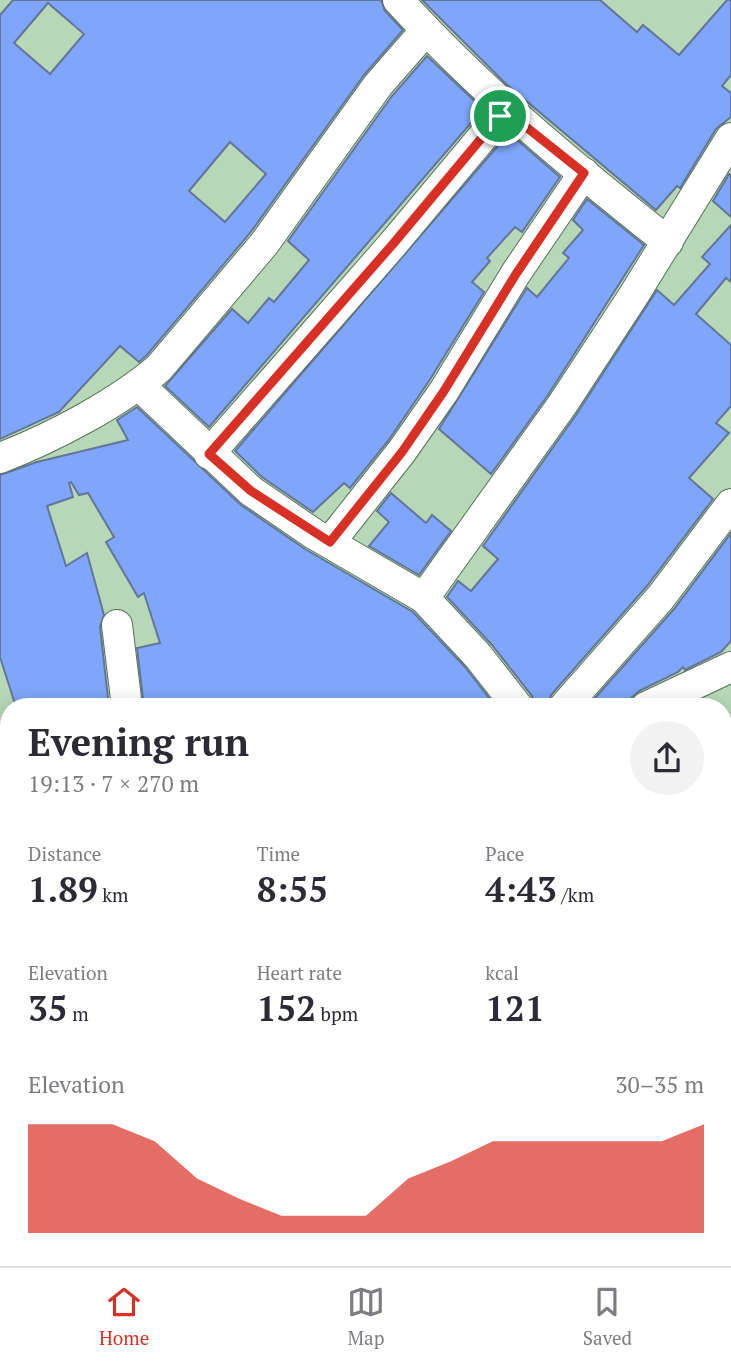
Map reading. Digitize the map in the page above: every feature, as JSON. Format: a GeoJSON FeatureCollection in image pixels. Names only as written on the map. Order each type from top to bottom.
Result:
{"type":"FeatureCollection","features":[{"type":"Feature","properties":{"kind":"street"},"geometry":{"type":"LineString","coordinates":[[398,0],[505,110],[668,242]]}},
{"type":"Feature","properties":{"kind":"street"},"geometry":{"type":"LineString","coordinates":[[0,458],[20,450],[139,385],[178,347],[249,262],[320,170],[378,85],[426,30]]}},
{"type":"Feature","properties":{"kind":"street"},"geometry":{"type":"LineString","coordinates":[[209,454],[393,244],[505,110]]}},
{"type":"Feature","properties":{"kind":"street"},"geometry":{"type":"LineString","coordinates":[[424,598],[562,405],[668,242],[731,138]]}},
{"type":"Feature","properties":{"kind":"street"},"geometry":{"type":"LineString","coordinates":[[330,542],[402,452],[444,391],[516,274],[584,173]]}},
{"type":"Feature","properties":{"kind":"street"},"geometry":{"type":"LineString","coordinates":[[139,385],[173,414],[209,454],[251,491],[424,598],[478,656],[511,698]]}},
{"type":"Feature","properties":{"kind":"street"},"geometry":{"type":"LineString","coordinates":[[573,698],[661,597],[731,504]]}},
{"type":"Feature","properties":{"kind":"street"},"geometry":{"type":"LineString","coordinates":[[117,625],[126,698]]}},
{"type":"Feature","properties":{"kind":"street"},"geometry":{"type":"LineString","coordinates":[[665,698],[731,667]]}},
{"type":"Feature","properties":{"kind":"building"},"geometry":{"type":"Polygon","coordinates":[[[13,0],[381,0],[385,11],[403,30],[364,75],[250,233],[147,355],[139,362],[120,346],[59,412],[0,439],[0,15],[13,0]],[[48,3],[14,43],[50,74],[84,34],[48,3]],[[230,142],[189,191],[225,222],[266,174],[230,142]]]}},
{"type":"Feature","properties":{"kind":"building"},"geometry":{"type":"Polygon","coordinates":[[[422,0],[600,0],[637,32],[643,25],[679,55],[727,0],[731,0],[731,75],[722,86],[731,93],[731,117],[716,129],[680,188],[677,186],[656,210],[506,84],[422,0]]]}},
{"type":"Feature","properties":{"kind":"building"},"geometry":{"type":"Polygon","coordinates":[[[427,56],[483,109],[209,427],[165,386],[232,309],[248,323],[269,298],[274,302],[309,260],[288,241],[392,96],[427,56]]]}},
{"type":"Feature","properties":{"kind":"building"},"geometry":{"type":"Polygon","coordinates":[[[509,133],[560,177],[522,232],[515,227],[487,258],[490,261],[472,282],[484,292],[388,441],[350,488],[344,483],[313,512],[262,477],[235,451],[509,133]]]}},
{"type":"Feature","properties":{"kind":"building"},"geometry":{"type":"Polygon","coordinates":[[[729,174],[731,176],[731,217],[713,201],[729,174]]]}},
{"type":"Feature","properties":{"kind":"building"},"geometry":{"type":"Polygon","coordinates":[[[587,199],[644,245],[548,395],[491,474],[439,429],[527,288],[537,297],[569,258],[563,253],[583,230],[573,220],[587,199]]]}},
{"type":"Feature","properties":{"kind":"building"},"geometry":{"type":"Polygon","coordinates":[[[731,225],[731,282],[726,278],[696,314],[731,345],[731,406],[716,423],[729,433],[689,478],[713,499],[647,586],[550,698],[533,698],[492,645],[447,597],[458,581],[471,591],[498,559],[483,546],[576,415],[657,290],[674,305],[710,264],[702,257],[731,225]]]}},
{"type":"Feature","properties":{"kind":"building"},"geometry":{"type":"Polygon","coordinates":[[[137,407],[241,505],[305,549],[413,612],[465,667],[489,698],[143,698],[137,648],[160,643],[144,593],[138,597],[106,542],[114,537],[88,493],[79,495],[71,482],[69,483],[73,497],[47,506],[66,566],[87,553],[104,615],[100,627],[108,698],[13,698],[0,657],[0,475],[37,462],[128,440],[117,420],[137,407]]]}},
{"type":"Feature","properties":{"kind":"building"},"geometry":{"type":"Polygon","coordinates":[[[391,493],[426,523],[432,515],[451,531],[419,575],[369,546],[389,522],[377,511],[391,493]]]}},
{"type":"Feature","properties":{"kind":"building"},"geometry":{"type":"Polygon","coordinates":[[[731,533],[731,641],[721,652],[685,670],[683,667],[631,698],[595,698],[674,609],[731,533]]]}},
{"type":"Feature","properties":{"kind":"route"},"geometry":{"type":"LineString","coordinates":[[505,110],[584,173],[516,274],[477,342],[444,391],[402,452],[330,542],[244,486],[209,454],[320,324],[393,244],[500,116],[505,110]]}}]}
